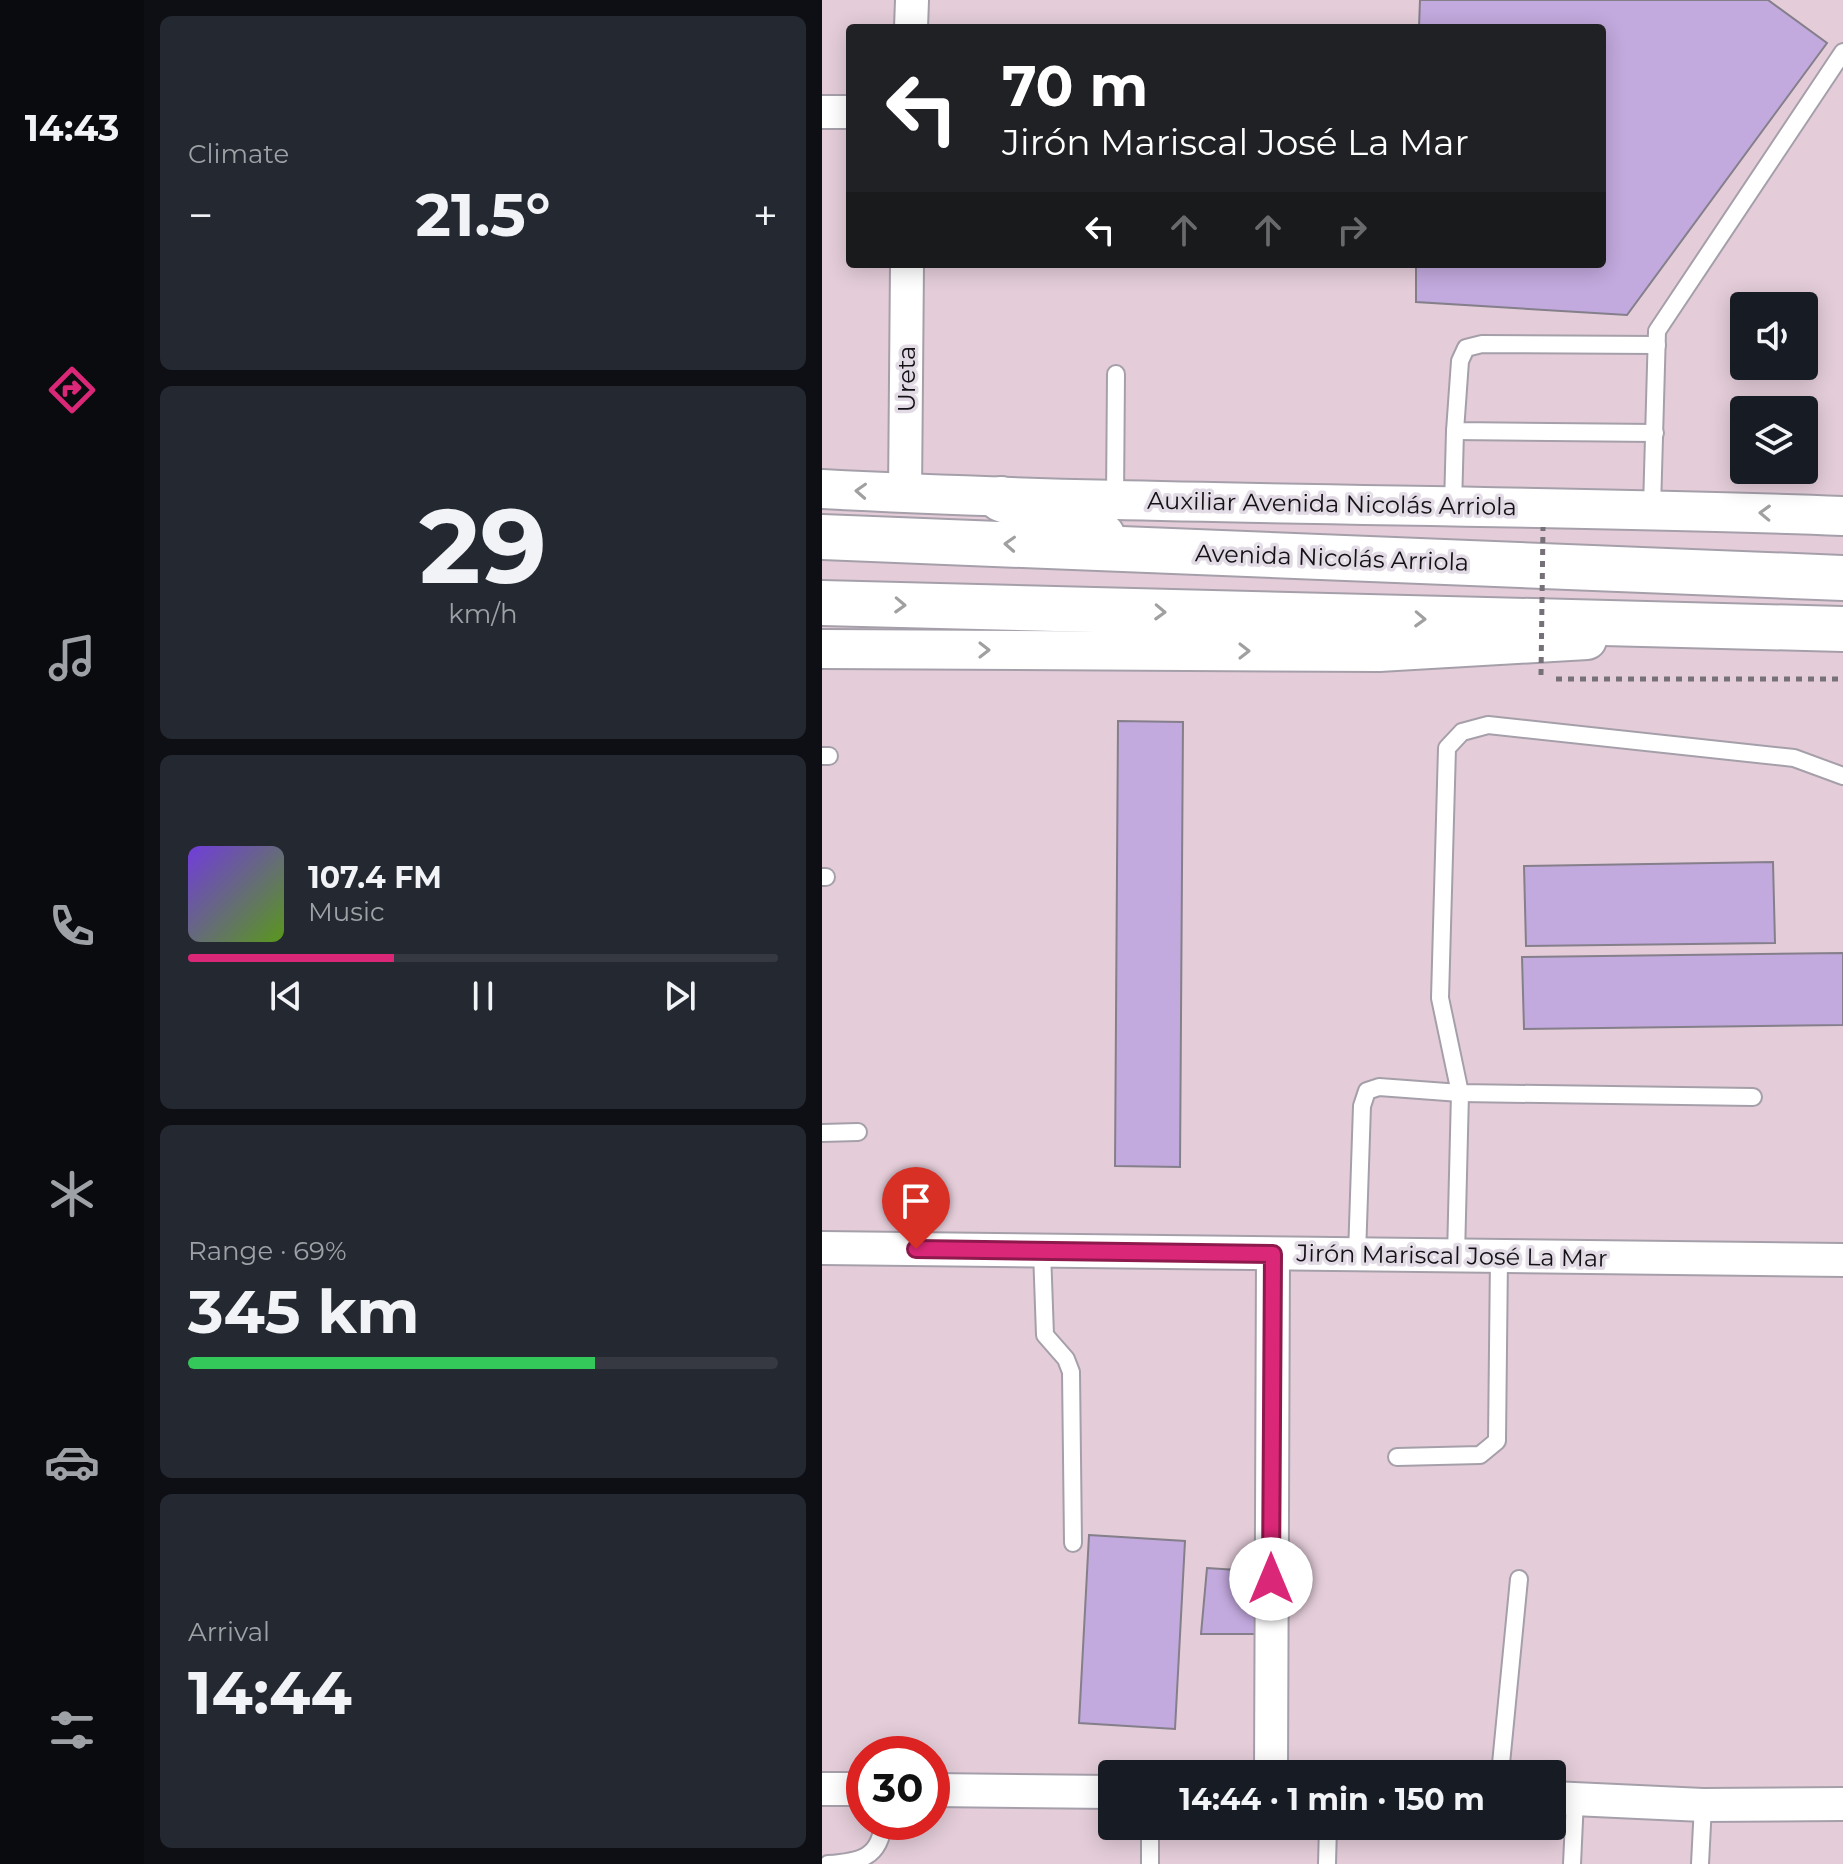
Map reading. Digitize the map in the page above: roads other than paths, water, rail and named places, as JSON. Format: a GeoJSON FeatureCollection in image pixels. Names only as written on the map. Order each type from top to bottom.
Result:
{"type":"FeatureCollection","features":[{"type":"Feature","properties":{"kind":"main road"},"geometry":{"type":"LineString","coordinates":[[1001,499],[1145,551]]}},
{"type":"Feature","properties":{"kind":"main road","name":"Avenida Nicolás Arriola"},"geometry":{"type":"LineString","coordinates":[[822,537],[1843,578]]}},
{"type":"Feature","properties":{"kind":"main road"},"geometry":{"type":"LineString","coordinates":[[1502,565],[1607,543],[1843,552]]}},
{"type":"Feature","properties":{"kind":"main road"},"geometry":{"type":"LineString","coordinates":[[822,603],[1843,629]]}},
{"type":"Feature","properties":{"kind":"street"},"geometry":{"type":"LineString","coordinates":[[911,24],[912,0]]}},
{"type":"Feature","properties":{"kind":"street"},"geometry":{"type":"LineString","coordinates":[[822,112],[846,112]]}},
{"type":"Feature","properties":{"kind":"street","name":"Ureta"},"geometry":{"type":"LineString","coordinates":[[905,494],[907,268]]}},
{"type":"Feature","properties":{"kind":"street","name":"Auxiliar Avenida Nicolás Arriola"},"geometry":{"type":"LineString","coordinates":[[822,489],[1001,499],[1652,508],[1843,516]]}},
{"type":"Feature","properties":{"kind":"street"},"geometry":{"type":"LineString","coordinates":[[822,649],[1379,652],[1785,629]]}},
{"type":"Feature","properties":{"kind":"street","name":"Jirón Mariscal José La Mar"},"geometry":{"type":"LineString","coordinates":[[822,1248],[1843,1260]]}},
{"type":"Feature","properties":{"kind":"street"},"geometry":{"type":"LineString","coordinates":[[1271,1760],[1273,1254]]}},
{"type":"Feature","properties":{"kind":"street"},"geometry":{"type":"LineString","coordinates":[[822,1789],[846,1789]]}},
{"type":"Feature","properties":{"kind":"street"},"geometry":{"type":"LineString","coordinates":[[950,1790],[1098,1792]]}},
{"type":"Feature","properties":{"kind":"street"},"geometry":{"type":"LineString","coordinates":[[1566,1798],[1703,1805],[1843,1804]]}},
{"type":"Feature","properties":{"kind":"lane"},"geometry":{"type":"LineString","coordinates":[[1652,508],[1657,331],[1843,52]]}},
{"type":"Feature","properties":{"kind":"lane"},"geometry":{"type":"LineString","coordinates":[[1453,506],[1460,361],[1466,348],[1482,344],[1657,345]]}},
{"type":"Feature","properties":{"kind":"lane"},"geometry":{"type":"LineString","coordinates":[[1115,502],[1116,374]]}},
{"type":"Feature","properties":{"kind":"lane"},"geometry":{"type":"LineString","coordinates":[[1455,431],[1655,433]]}},
{"type":"Feature","properties":{"kind":"lane"},"geometry":{"type":"LineString","coordinates":[[1456,1256],[1460,1093],[1440,998],[1447,748],[1462,732],[1488,725],[1794,758],[1843,776]]}},
{"type":"Feature","properties":{"kind":"lane"},"geometry":{"type":"LineString","coordinates":[[1357,1255],[1362,1106],[1367,1091],[1379,1087],[1460,1093],[1753,1097]]}},
{"type":"Feature","properties":{"kind":"lane"},"geometry":{"type":"LineString","coordinates":[[822,1133],[858,1132]]}},
{"type":"Feature","properties":{"kind":"lane"},"geometry":{"type":"LineString","coordinates":[[1042,1251],[1045,1335],[1066,1359],[1071,1372],[1073,1543]]}},
{"type":"Feature","properties":{"kind":"lane"},"geometry":{"type":"LineString","coordinates":[[1397,1457],[1480,1455],[1497,1441],[1499,1256]]}},
{"type":"Feature","properties":{"kind":"lane"},"geometry":{"type":"LineString","coordinates":[[1501,1760],[1519,1579]]}},
{"type":"Feature","properties":{"kind":"lane"},"geometry":{"type":"LineString","coordinates":[[1700,1864],[1703,1805]]}},
{"type":"Feature","properties":{"kind":"lane"},"geometry":{"type":"LineString","coordinates":[[1566,1814],[1572,1864]]}},
{"type":"Feature","properties":{"kind":"lane"},"geometry":{"type":"LineString","coordinates":[[828,1864],[859,1862],[878,1848],[880,1840]]}},
{"type":"Feature","properties":{"kind":"lane"},"geometry":{"type":"LineString","coordinates":[[1150,1840],[1150,1864]]}},
{"type":"Feature","properties":{"kind":"lane"},"geometry":{"type":"LineString","coordinates":[[1327,1864],[1328,1840]]}}]}
